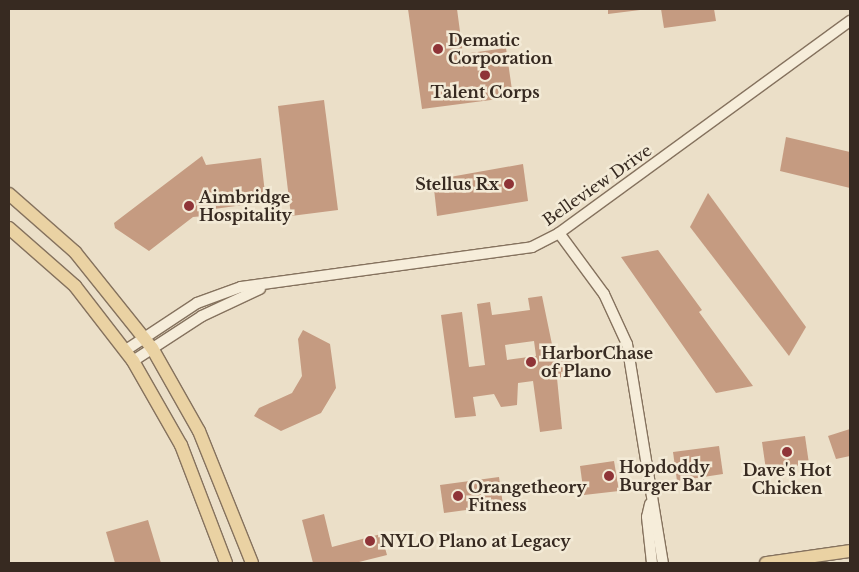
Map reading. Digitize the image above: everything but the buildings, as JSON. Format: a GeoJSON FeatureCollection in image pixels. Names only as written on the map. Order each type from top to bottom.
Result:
{"type":"FeatureCollection","features":[{"type":"Feature","properties":{"kind":"main road"},"geometry":{"type":"LineString","coordinates":[[9,194],[75,252],[152,348],[187,405],[252,563]]}},
{"type":"Feature","properties":{"kind":"main road"},"geometry":{"type":"LineString","coordinates":[[9,228],[75,286],[130,355],[181,445],[226,563]]}},
{"type":"Feature","properties":{"kind":"main road"},"geometry":{"type":"LineString","coordinates":[[208,512],[229,504]]}},
{"type":"Feature","properties":{"kind":"main road"},"geometry":{"type":"LineString","coordinates":[[766,563],[850,551]]}},
{"type":"Feature","properties":{"kind":"street","name":"Belleview Drive"},"geometry":{"type":"LineString","coordinates":[[130,355],[144,337],[220,293],[510,253],[559,233],[850,21]]}},
{"type":"Feature","properties":{"kind":"street"},"geometry":{"type":"LineString","coordinates":[[559,233],[604,294],[627,344],[650,504],[663,563]]}},
{"type":"Feature","properties":{"kind":"street","name":"Belleview Drive"},"geometry":{"type":"LineString","coordinates":[[130,355],[152,348],[202,316],[263,287]]}},
{"type":"Feature","properties":{"kind":"street"},"geometry":{"type":"LineString","coordinates":[[650,504],[647,517],[652,563]]}},
{"type":"Feature","properties":{"kind":"place","name":"Dematic Corporation"},"geometry":{"type":"Point","coordinates":[438,49]}},
{"type":"Feature","properties":{"kind":"place","name":"Talent Corps"},"geometry":{"type":"Point","coordinates":[485,75]}},
{"type":"Feature","properties":{"kind":"place","name":"Stellus Rx"},"geometry":{"type":"Point","coordinates":[509,184]}},
{"type":"Feature","properties":{"kind":"place","name":"Aimbridge Hospitality"},"geometry":{"type":"Point","coordinates":[189,206]}},
{"type":"Feature","properties":{"kind":"place","name":"HarborChase of Plano"},"geometry":{"type":"Point","coordinates":[531,362]}},
{"type":"Feature","properties":{"kind":"place","name":"Dave's Hot Chicken"},"geometry":{"type":"Point","coordinates":[787,452]}},
{"type":"Feature","properties":{"kind":"place","name":"Hopdoddy Burger Bar"},"geometry":{"type":"Point","coordinates":[609,476]}},
{"type":"Feature","properties":{"kind":"place","name":"Orangetheory Fitness"},"geometry":{"type":"Point","coordinates":[458,496]}},
{"type":"Feature","properties":{"kind":"place","name":"NYLO Plano at Legacy"},"geometry":{"type":"Point","coordinates":[370,541]}}]}
